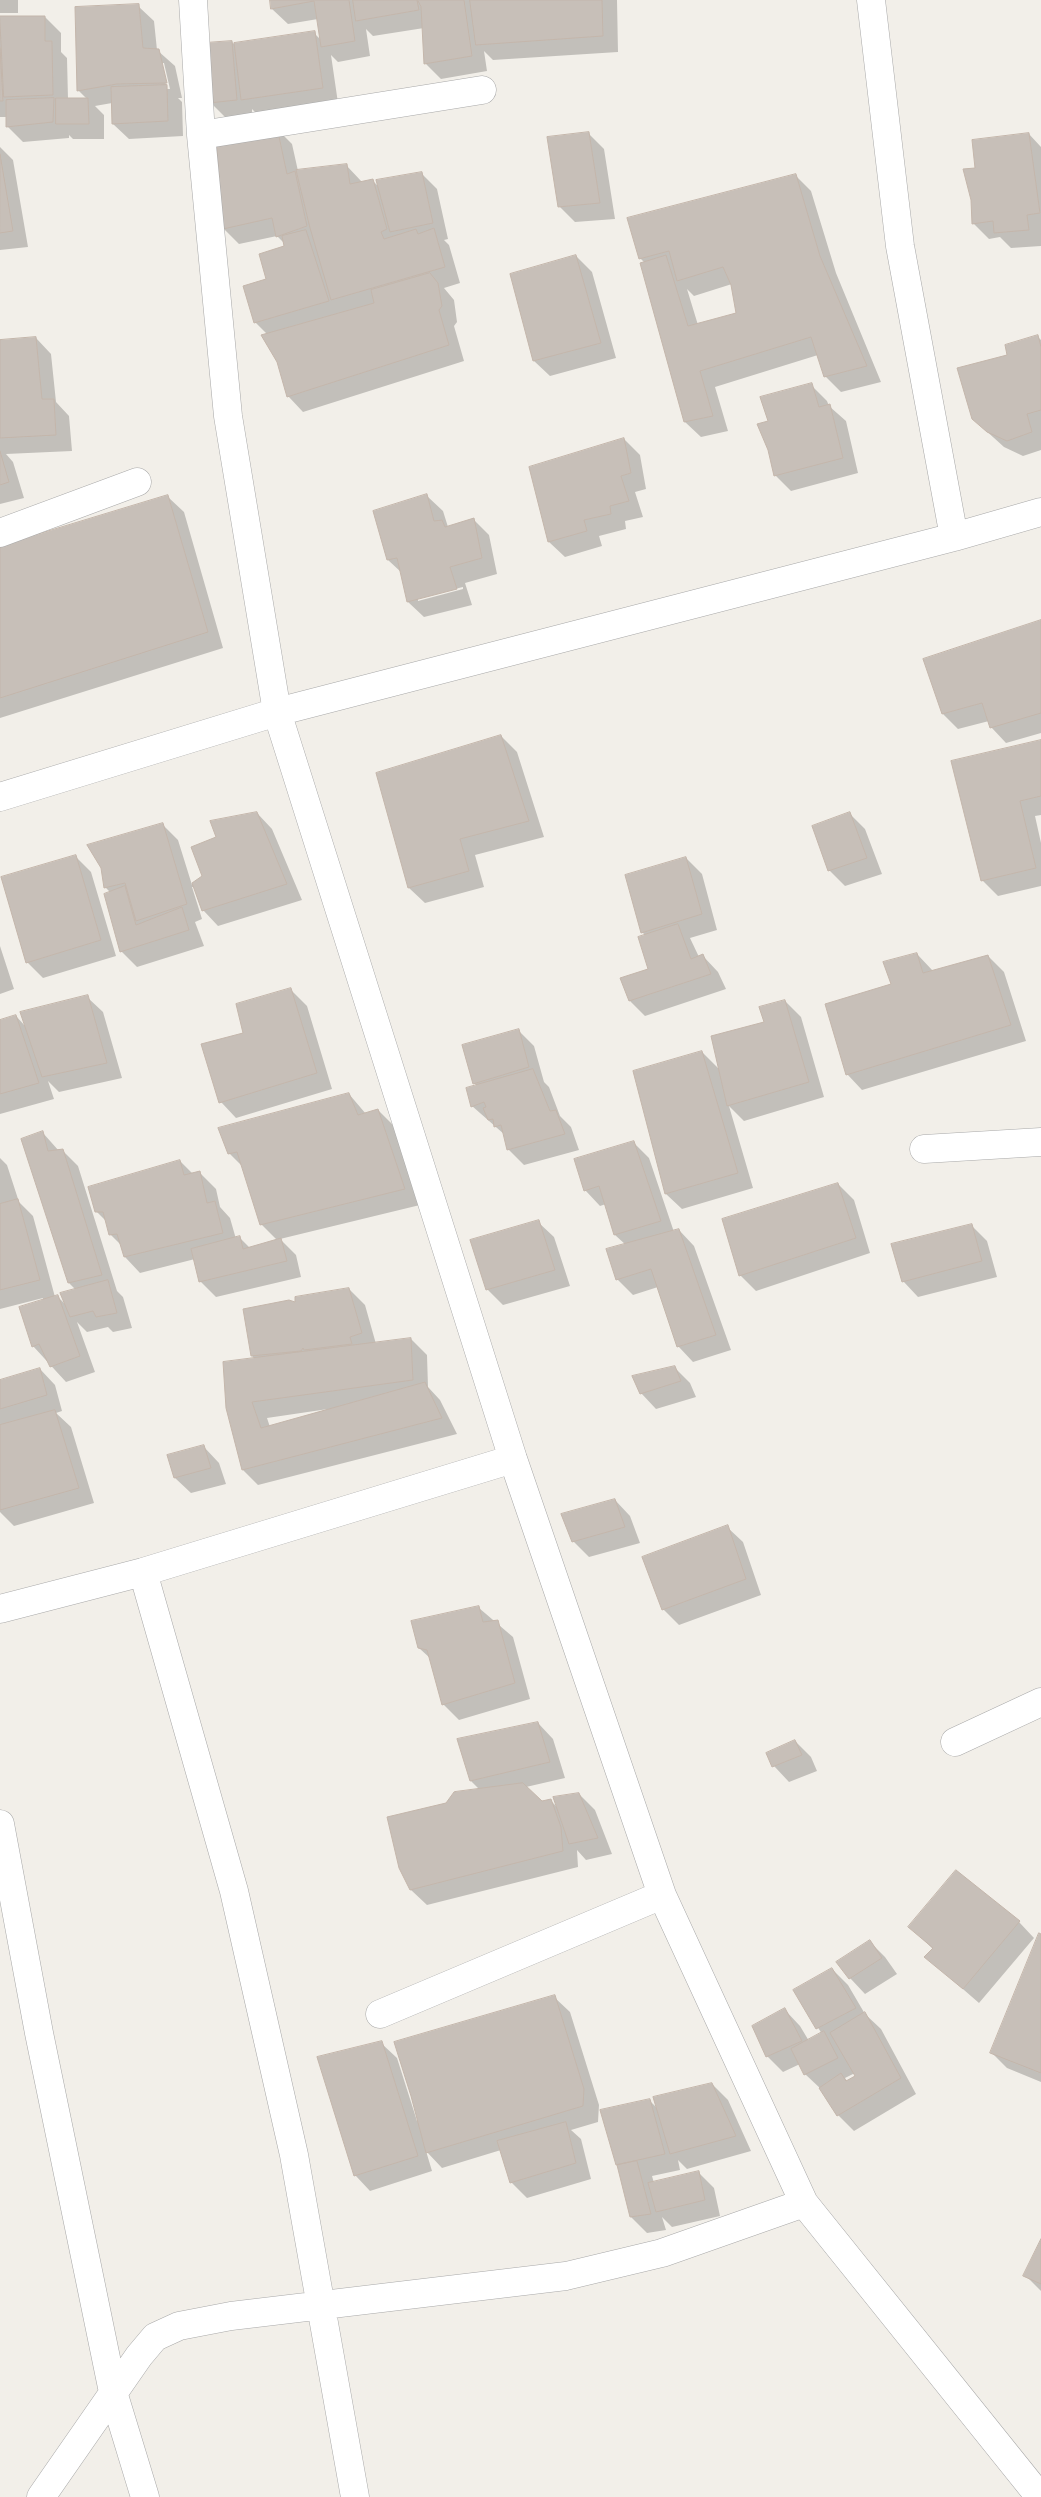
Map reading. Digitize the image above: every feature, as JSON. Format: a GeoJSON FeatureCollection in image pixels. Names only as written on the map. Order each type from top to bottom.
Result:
{"type":"FeatureCollection","features":[{"type":"Feature","properties":{"kind":"street"},"geometry":{"type":"LineString","coordinates":[[193,0],[201,135],[228,416],[277,712],[513,1459],[662,1895],[804,2203],[1040,2497]]}},
{"type":"Feature","properties":{"kind":"street"},"geometry":{"type":"LineString","coordinates":[[871,0],[900,246],[954,538]]}},
{"type":"Feature","properties":{"kind":"street"},"geometry":{"type":"LineString","coordinates":[[201,135],[482,90]]}},
{"type":"Feature","properties":{"kind":"street"},"geometry":{"type":"LineString","coordinates":[[0,533],[137,482]]}},
{"type":"Feature","properties":{"kind":"street"},"geometry":{"type":"LineString","coordinates":[[0,797],[277,712],[954,538],[1041,512]]}},
{"type":"Feature","properties":{"kind":"street"},"geometry":{"type":"LineString","coordinates":[[924,1149],[1041,1142]]}},
{"type":"Feature","properties":{"kind":"street"},"geometry":{"type":"LineString","coordinates":[[0,1608],[143,1572],[513,1459]]}},
{"type":"Feature","properties":{"kind":"street"},"geometry":{"type":"LineString","coordinates":[[143,1572],[234,1891],[294,2155],[355,2497]]}},
{"type":"Feature","properties":{"kind":"street"},"geometry":{"type":"LineString","coordinates":[[954,1742],[1041,1702]]}},
{"type":"Feature","properties":{"kind":"street"},"geometry":{"type":"LineString","coordinates":[[0,1824],[39,2033],[113,2392],[145,2497]]}},
{"type":"Feature","properties":{"kind":"street"},"geometry":{"type":"LineString","coordinates":[[380,2014],[662,1895]]}},
{"type":"Feature","properties":{"kind":"street"},"geometry":{"type":"LineString","coordinates":[[41,2497],[113,2392],[155,2338],[179,2326],[231,2316],[566,2276],[662,2253],[804,2203]]}},
{"type":"Feature","properties":{"kind":"building"},"geometry":{"type":"Polygon","coordinates":[[[270,0],[349,0],[355,41],[321,47],[314,1],[271,9],[270,0]]]}},
{"type":"Feature","properties":{"kind":"building"},"geometry":{"type":"Polygon","coordinates":[[[353,0],[417,0],[419,10],[356,21],[353,0]]]}},
{"type":"Feature","properties":{"kind":"building"},"geometry":{"type":"Polygon","coordinates":[[[418,0],[464,0],[472,56],[424,64],[421,7],[418,0]]]}},
{"type":"Feature","properties":{"kind":"building"},"geometry":{"type":"Polygon","coordinates":[[[470,0],[602,0],[603,36],[476,45],[470,0]]]}},
{"type":"Feature","properties":{"kind":"building"},"geometry":{"type":"Polygon","coordinates":[[[139,4],[143,48],[159,49],[167,83],[117,84],[77,91],[75,7],[139,4]]]}},
{"type":"Feature","properties":{"kind":"building"},"geometry":{"type":"Polygon","coordinates":[[[0,16],[45,16],[45,41],[52,41],[53,95],[4,97],[0,16]]]}},
{"type":"Feature","properties":{"kind":"building"},"geometry":{"type":"Polygon","coordinates":[[[315,31],[323,88],[241,100],[234,43],[315,31]]]}},
{"type":"Feature","properties":{"kind":"building"},"geometry":{"type":"Polygon","coordinates":[[[232,41],[237,100],[209,103],[205,43],[232,41]]]}},
{"type":"Feature","properties":{"kind":"building"},"geometry":{"type":"Polygon","coordinates":[[[0,48],[3,101],[0,101],[0,48]]]}},
{"type":"Feature","properties":{"kind":"building"},"geometry":{"type":"Polygon","coordinates":[[[167,85],[168,121],[112,124],[111,87],[167,85]]]}},
{"type":"Feature","properties":{"kind":"building"},"geometry":{"type":"Polygon","coordinates":[[[54,98],[53,122],[6,127],[6,100],[54,98]]]}},
{"type":"Feature","properties":{"kind":"building"},"geometry":{"type":"Polygon","coordinates":[[[56,98],[88,98],[89,124],[56,124],[56,98]]]}},
{"type":"Feature","properties":{"kind":"building"},"geometry":{"type":"Polygon","coordinates":[[[277,127],[287,174],[295,171],[307,226],[276,237],[272,218],[223,229],[216,138],[277,127]]]}},
{"type":"Feature","properties":{"kind":"building"},"geometry":{"type":"Polygon","coordinates":[[[589,132],[600,203],[558,207],[547,137],[589,132]]]}},
{"type":"Feature","properties":{"kind":"building"},"geometry":{"type":"Polygon","coordinates":[[[1029,133],[1040,213],[1027,215],[1029,230],[994,233],[993,221],[972,224],[971,200],[963,169],[975,168],[972,140],[1029,133]]]}},
{"type":"Feature","properties":{"kind":"building"},"geometry":{"type":"Polygon","coordinates":[[[0,154],[13,231],[0,233],[0,154]]]}},
{"type":"Feature","properties":{"kind":"building"},"geometry":{"type":"Polygon","coordinates":[[[347,164],[350,184],[373,179],[387,229],[381,232],[384,239],[416,229],[418,234],[434,228],[445,267],[331,300],[310,228],[296,170],[347,164]]]}},
{"type":"Feature","properties":{"kind":"building"},"geometry":{"type":"Polygon","coordinates":[[[422,172],[433,223],[390,232],[376,180],[422,172]]]}},
{"type":"Feature","properties":{"kind":"building"},"geometry":{"type":"Polygon","coordinates":[[[796,174],[820,256],[867,366],[824,377],[811,337],[700,371],[713,416],[684,422],[640,263],[666,255],[688,326],[736,313],[731,285],[723,267],[677,281],[669,251],[639,259],[627,218],[796,174]]]}},
{"type":"Feature","properties":{"kind":"building"},"geometry":{"type":"Polygon","coordinates":[[[306,230],[329,301],[254,323],[243,286],[266,279],[259,254],[284,246],[282,236],[306,230]]]}},
{"type":"Feature","properties":{"kind":"building"},"geometry":{"type":"Polygon","coordinates":[[[576,255],[601,343],[533,361],[510,274],[576,255]]]}},
{"type":"Feature","properties":{"kind":"building"},"geometry":{"type":"Polygon","coordinates":[[[430,273],[438,283],[442,306],[439,310],[449,345],[287,397],[277,362],[261,335],[374,303],[371,290],[430,273]]]}},
{"type":"Feature","properties":{"kind":"building"},"geometry":{"type":"Polygon","coordinates":[[[1038,335],[1041,347],[1041,410],[1027,414],[1032,432],[1007,441],[987,432],[972,419],[957,368],[1007,355],[1005,345],[1038,335]]]}},
{"type":"Feature","properties":{"kind":"building"},"geometry":{"type":"Polygon","coordinates":[[[36,337],[42,399],[54,399],[56,435],[0,438],[0,340],[36,337]]]}},
{"type":"Feature","properties":{"kind":"building"},"geometry":{"type":"Polygon","coordinates":[[[812,383],[819,407],[830,404],[843,458],[774,476],[768,450],[757,424],[768,421],[760,397],[812,383]]]}},
{"type":"Feature","properties":{"kind":"building"},"geometry":{"type":"Polygon","coordinates":[[[624,438],[631,473],[621,476],[629,501],[610,506],[611,514],[584,520],[587,531],[548,542],[529,467],[624,438]]]}},
{"type":"Feature","properties":{"kind":"building"},"geometry":{"type":"Polygon","coordinates":[[[0,451],[9,482],[0,485],[0,451]]]}},
{"type":"Feature","properties":{"kind":"building"},"geometry":{"type":"Polygon","coordinates":[[[427,494],[434,521],[442,520],[445,527],[474,518],[482,558],[450,567],[457,589],[407,602],[397,558],[387,560],[373,511],[427,494]]]}},
{"type":"Feature","properties":{"kind":"building"},"geometry":{"type":"Polygon","coordinates":[[[168,495],[208,632],[0,698],[0,546],[168,495]]]}},
{"type":"Feature","properties":{"kind":"building"},"geometry":{"type":"Polygon","coordinates":[[[1041,620],[1041,713],[990,728],[982,703],[942,714],[923,659],[1041,620]]]}},
{"type":"Feature","properties":{"kind":"building"},"geometry":{"type":"Polygon","coordinates":[[[501,735],[529,821],[460,839],[469,871],[408,888],[376,773],[501,735]]]}},
{"type":"Feature","properties":{"kind":"building"},"geometry":{"type":"Polygon","coordinates":[[[1041,740],[1041,796],[1020,801],[1036,868],[981,881],[951,761],[1041,740]]]}},
{"type":"Feature","properties":{"kind":"building"},"geometry":{"type":"Polygon","coordinates":[[[257,812],[287,884],[202,911],[192,883],[202,876],[191,847],[216,837],[210,821],[257,812]]]}},
{"type":"Feature","properties":{"kind":"building"},"geometry":{"type":"Polygon","coordinates":[[[850,812],[867,858],[828,871],[812,826],[850,812]]]}},
{"type":"Feature","properties":{"kind":"building"},"geometry":{"type":"Polygon","coordinates":[[[163,823],[187,904],[136,921],[125,883],[104,888],[101,868],[87,845],[163,823]]]}},
{"type":"Feature","properties":{"kind":"building"},"geometry":{"type":"Polygon","coordinates":[[[76,855],[101,940],[26,963],[1,877],[76,855]]]}},
{"type":"Feature","properties":{"kind":"building"},"geometry":{"type":"Polygon","coordinates":[[[686,857],[702,914],[641,933],[625,875],[686,857]]]}},
{"type":"Feature","properties":{"kind":"building"},"geometry":{"type":"Polygon","coordinates":[[[125,886],[136,925],[182,907],[189,930],[120,952],[104,894],[125,886]]]}},
{"type":"Feature","properties":{"kind":"building"},"geometry":{"type":"Polygon","coordinates":[[[678,924],[691,959],[703,954],[711,974],[629,1001],[620,978],[648,969],[638,937],[678,924]]]}},
{"type":"Feature","properties":{"kind":"building"},"geometry":{"type":"Polygon","coordinates":[[[917,953],[923,973],[988,955],[1011,1025],[846,1075],[825,1004],[891,984],[883,962],[917,953]]]}},
{"type":"Feature","properties":{"kind":"building"},"geometry":{"type":"Polygon","coordinates":[[[291,988],[317,1073],[219,1103],[201,1044],[243,1033],[236,1004],[291,988]]]}},
{"type":"Feature","properties":{"kind":"building"},"geometry":{"type":"Polygon","coordinates":[[[88,995],[107,1063],[42,1077],[20,1012],[88,995]]]}},
{"type":"Feature","properties":{"kind":"building"},"geometry":{"type":"Polygon","coordinates":[[[785,1000],[809,1082],[727,1106],[711,1036],[764,1022],[759,1007],[785,1000]]]}},
{"type":"Feature","properties":{"kind":"building"},"geometry":{"type":"Polygon","coordinates":[[[16,1015],[39,1083],[0,1094],[0,1020],[16,1015]]]}},
{"type":"Feature","properties":{"kind":"building"},"geometry":{"type":"Polygon","coordinates":[[[519,1029],[529,1067],[473,1084],[462,1045],[519,1029]]]}},
{"type":"Feature","properties":{"kind":"building"},"geometry":{"type":"Polygon","coordinates":[[[702,1051],[738,1173],[665,1194],[633,1071],[702,1051]]]}},
{"type":"Feature","properties":{"kind":"building"},"geometry":{"type":"Polygon","coordinates":[[[533,1069],[550,1111],[556,1110],[565,1134],[507,1150],[501,1125],[494,1127],[493,1119],[488,1120],[483,1108],[486,1107],[484,1102],[471,1107],[466,1088],[533,1069]]]}},
{"type":"Feature","properties":{"kind":"building"},"geometry":{"type":"Polygon","coordinates":[[[349,1093],[358,1115],[378,1109],[405,1189],[260,1225],[237,1152],[228,1154],[218,1128],[349,1093]]]}},
{"type":"Feature","properties":{"kind":"building"},"geometry":{"type":"Polygon","coordinates":[[[43,1131],[48,1151],[63,1149],[102,1275],[68,1283],[21,1139],[43,1131]]]}},
{"type":"Feature","properties":{"kind":"building"},"geometry":{"type":"Polygon","coordinates":[[[634,1141],[661,1221],[614,1235],[599,1186],[584,1191],[574,1159],[634,1141]]]}},
{"type":"Feature","properties":{"kind":"building"},"geometry":{"type":"Polygon","coordinates":[[[180,1160],[184,1175],[200,1171],[207,1203],[215,1201],[223,1233],[124,1257],[117,1234],[109,1235],[103,1212],[95,1212],[88,1187],[180,1160]]]}},
{"type":"Feature","properties":{"kind":"building"},"geometry":{"type":"Polygon","coordinates":[[[838,1183],[856,1238],[739,1276],[722,1219],[838,1183]]]}},
{"type":"Feature","properties":{"kind":"building"},"geometry":{"type":"Polygon","coordinates":[[[18,1199],[40,1280],[0,1290],[0,1204],[18,1199]]]}},
{"type":"Feature","properties":{"kind":"building"},"geometry":{"type":"Polygon","coordinates":[[[539,1220],[555,1270],[486,1290],[470,1240],[539,1220]]]}},
{"type":"Feature","properties":{"kind":"building"},"geometry":{"type":"Polygon","coordinates":[[[972,1224],[982,1261],[902,1282],[891,1244],[972,1224]]]}},
{"type":"Feature","properties":{"kind":"building"},"geometry":{"type":"Polygon","coordinates":[[[679,1229],[716,1335],[677,1347],[651,1269],[616,1280],[606,1249],[679,1229]]]}},
{"type":"Feature","properties":{"kind":"building"},"geometry":{"type":"Polygon","coordinates":[[[240,1236],[243,1249],[281,1238],[287,1261],[199,1282],[191,1249],[240,1236]]]}},
{"type":"Feature","properties":{"kind":"building"},"geometry":{"type":"Polygon","coordinates":[[[108,1280],[117,1313],[96,1317],[93,1311],[70,1317],[60,1293],[108,1280]]]}},
{"type":"Feature","properties":{"kind":"building"},"geometry":{"type":"Polygon","coordinates":[[[349,1288],[362,1333],[350,1337],[352,1344],[304,1350],[303,1348],[301,1351],[251,1356],[243,1309],[289,1300],[295,1302],[295,1297],[349,1288]]]}},
{"type":"Feature","properties":{"kind":"building"},"geometry":{"type":"Polygon","coordinates":[[[58,1295],[80,1356],[50,1367],[39,1344],[32,1347],[19,1307],[58,1295]]]}},
{"type":"Feature","properties":{"kind":"building"},"geometry":{"type":"Polygon","coordinates":[[[411,1338],[413,1380],[252,1402],[261,1428],[425,1382],[442,1418],[242,1470],[226,1408],[223,1362],[411,1338]]]}},
{"type":"Feature","properties":{"kind":"building"},"geometry":{"type":"Polygon","coordinates":[[[675,1366],[681,1381],[640,1394],[632,1376],[675,1366]]]}},
{"type":"Feature","properties":{"kind":"building"},"geometry":{"type":"Polygon","coordinates":[[[40,1368],[47,1395],[0,1409],[0,1380],[40,1368]]]}},
{"type":"Feature","properties":{"kind":"building"},"geometry":{"type":"Polygon","coordinates":[[[55,1410],[79,1488],[0,1510],[0,1425],[55,1410]]]}},
{"type":"Feature","properties":{"kind":"building"},"geometry":{"type":"Polygon","coordinates":[[[204,1445],[211,1468],[174,1478],[167,1455],[204,1445]]]}},
{"type":"Feature","properties":{"kind":"building"},"geometry":{"type":"Polygon","coordinates":[[[615,1499],[625,1527],[572,1542],[561,1514],[615,1499]]]}},
{"type":"Feature","properties":{"kind":"building"},"geometry":{"type":"Polygon","coordinates":[[[728,1525],[746,1579],[662,1610],[642,1557],[728,1525]]]}},
{"type":"Feature","properties":{"kind":"building"},"geometry":{"type":"Polygon","coordinates":[[[479,1606],[483,1622],[498,1620],[515,1683],[442,1705],[427,1650],[418,1648],[411,1621],[479,1606]]]}},
{"type":"Feature","properties":{"kind":"building"},"geometry":{"type":"Polygon","coordinates":[[[538,1722],[550,1762],[470,1781],[457,1739],[538,1722]]]}},
{"type":"Feature","properties":{"kind":"building"},"geometry":{"type":"Polygon","coordinates":[[[795,1740],[802,1755],[772,1767],[766,1753],[795,1740]]]}},
{"type":"Feature","properties":{"kind":"building"},"geometry":{"type":"Polygon","coordinates":[[[523,1783],[542,1801],[551,1799],[561,1827],[563,1851],[410,1890],[399,1868],[387,1817],[446,1803],[454,1792],[523,1783]]]}},
{"type":"Feature","properties":{"kind":"building"},"geometry":{"type":"Polygon","coordinates":[[[579,1793],[598,1838],[569,1844],[553,1797],[579,1793]]]}},
{"type":"Feature","properties":{"kind":"building"},"geometry":{"type":"Polygon","coordinates":[[[956,1870],[1020,1921],[963,1989],[924,1957],[933,1948],[908,1927],[956,1870]]]}},
{"type":"Feature","properties":{"kind":"building"},"geometry":{"type":"Polygon","coordinates":[[[1039,1933],[1041,1934],[1041,2073],[990,2053],[1039,1933]]]}},
{"type":"Feature","properties":{"kind":"building"},"geometry":{"type":"Polygon","coordinates":[[[870,1940],[882,1958],[849,1979],[836,1962],[870,1940]]]}},
{"type":"Feature","properties":{"kind":"building"},"geometry":{"type":"Polygon","coordinates":[[[832,1968],[856,2008],[816,2029],[793,1990],[832,1968]]]}},
{"type":"Feature","properties":{"kind":"building"},"geometry":{"type":"Polygon","coordinates":[[[555,1995],[584,2089],[583,2106],[426,2153],[394,2042],[555,1995]]]}},
{"type":"Feature","properties":{"kind":"building"},"geometry":{"type":"Polygon","coordinates":[[[785,2008],[802,2041],[766,2057],[752,2026],[785,2008]]]}},
{"type":"Feature","properties":{"kind":"building"},"geometry":{"type":"Polygon","coordinates":[[[865,2012],[901,2078],[837,2116],[819,2088],[841,2073],[846,2081],[855,2076],[830,2033],[865,2012]]]}},
{"type":"Feature","properties":{"kind":"building"},"geometry":{"type":"Polygon","coordinates":[[[824,2031],[838,2058],[804,2075],[791,2049],[824,2031]]]}},
{"type":"Feature","properties":{"kind":"building"},"geometry":{"type":"Polygon","coordinates":[[[382,2041],[418,2156],[354,2176],[317,2057],[382,2041]]]}},
{"type":"Feature","properties":{"kind":"building"},"geometry":{"type":"Polygon","coordinates":[[[712,2083],[736,2136],[670,2154],[653,2097],[712,2083]]]}},
{"type":"Feature","properties":{"kind":"building"},"geometry":{"type":"Polygon","coordinates":[[[650,2099],[665,2154],[616,2165],[600,2110],[650,2099]]]}},
{"type":"Feature","properties":{"kind":"building"},"geometry":{"type":"Polygon","coordinates":[[[566,2122],[576,2163],[510,2183],[497,2141],[566,2122]]]}},
{"type":"Feature","properties":{"kind":"building"},"geometry":{"type":"Polygon","coordinates":[[[637,2161],[651,2214],[630,2217],[617,2165],[637,2161]]]}},
{"type":"Feature","properties":{"kind":"building"},"geometry":{"type":"Polygon","coordinates":[[[699,2171],[705,2200],[656,2212],[648,2183],[699,2171]]]}},
{"type":"Feature","properties":{"kind":"building"},"geometry":{"type":"Polygon","coordinates":[[[1041,2239],[1041,2284],[1023,2276],[1041,2239]]]}}]}
